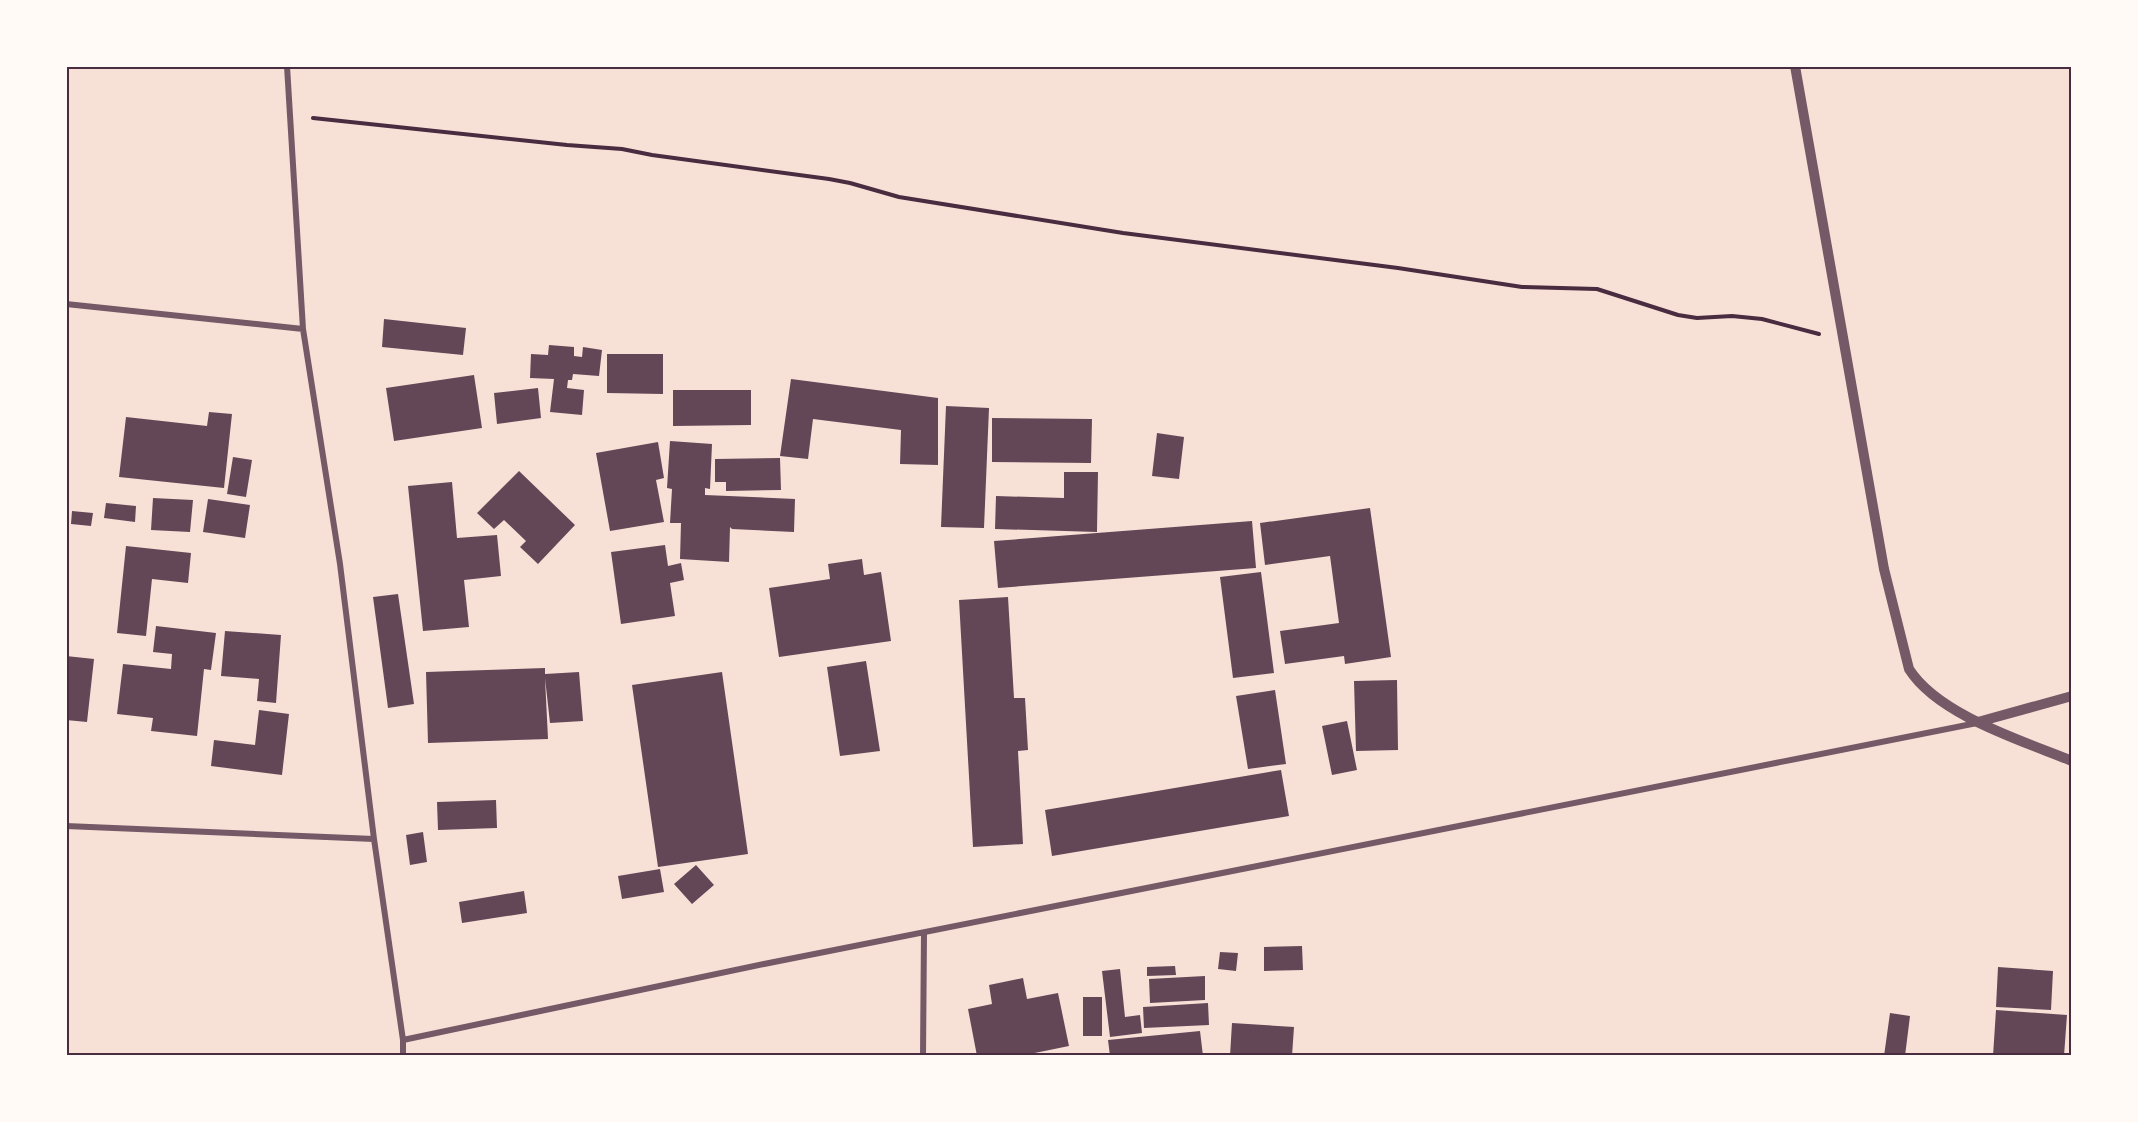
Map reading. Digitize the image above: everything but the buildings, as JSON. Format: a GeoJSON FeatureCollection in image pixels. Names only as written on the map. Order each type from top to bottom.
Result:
{"type":"FeatureCollection","features":[{"type":"Feature","properties":{"kind":"street"},"geometry":{"type":"LineString","coordinates":[[287,66],[303,330],[340,564],[374,839],[403,1040],[403,1056]]}},
{"type":"Feature","properties":{"kind":"street"},"geometry":{"type":"LineString","coordinates":[[1796,66],[1884,569],[1909,669],[1917,682],[1929,692],[1978,723],[2072,761]]}},
{"type":"Feature","properties":{"kind":"street"},"geometry":{"type":"LineString","coordinates":[[66,304],[303,330]]}},
{"type":"Feature","properties":{"kind":"street"},"geometry":{"type":"LineString","coordinates":[[403,1040],[924,933],[1978,723],[2072,696]]}},
{"type":"Feature","properties":{"kind":"street"},"geometry":{"type":"LineString","coordinates":[[66,826],[374,839]]}},
{"type":"Feature","properties":{"kind":"street"},"geometry":{"type":"LineString","coordinates":[[923,1056],[924,933]]}},
{"type":"Feature","properties":{"kind":"path"},"geometry":{"type":"LineString","coordinates":[[290,116],[622,149],[839,181],[899,197],[1123,233],[1398,268],[1522,287],[1597,289],[1678,315],[1697,318],[1732,316],[1762,319],[1843,339]]}}]}
